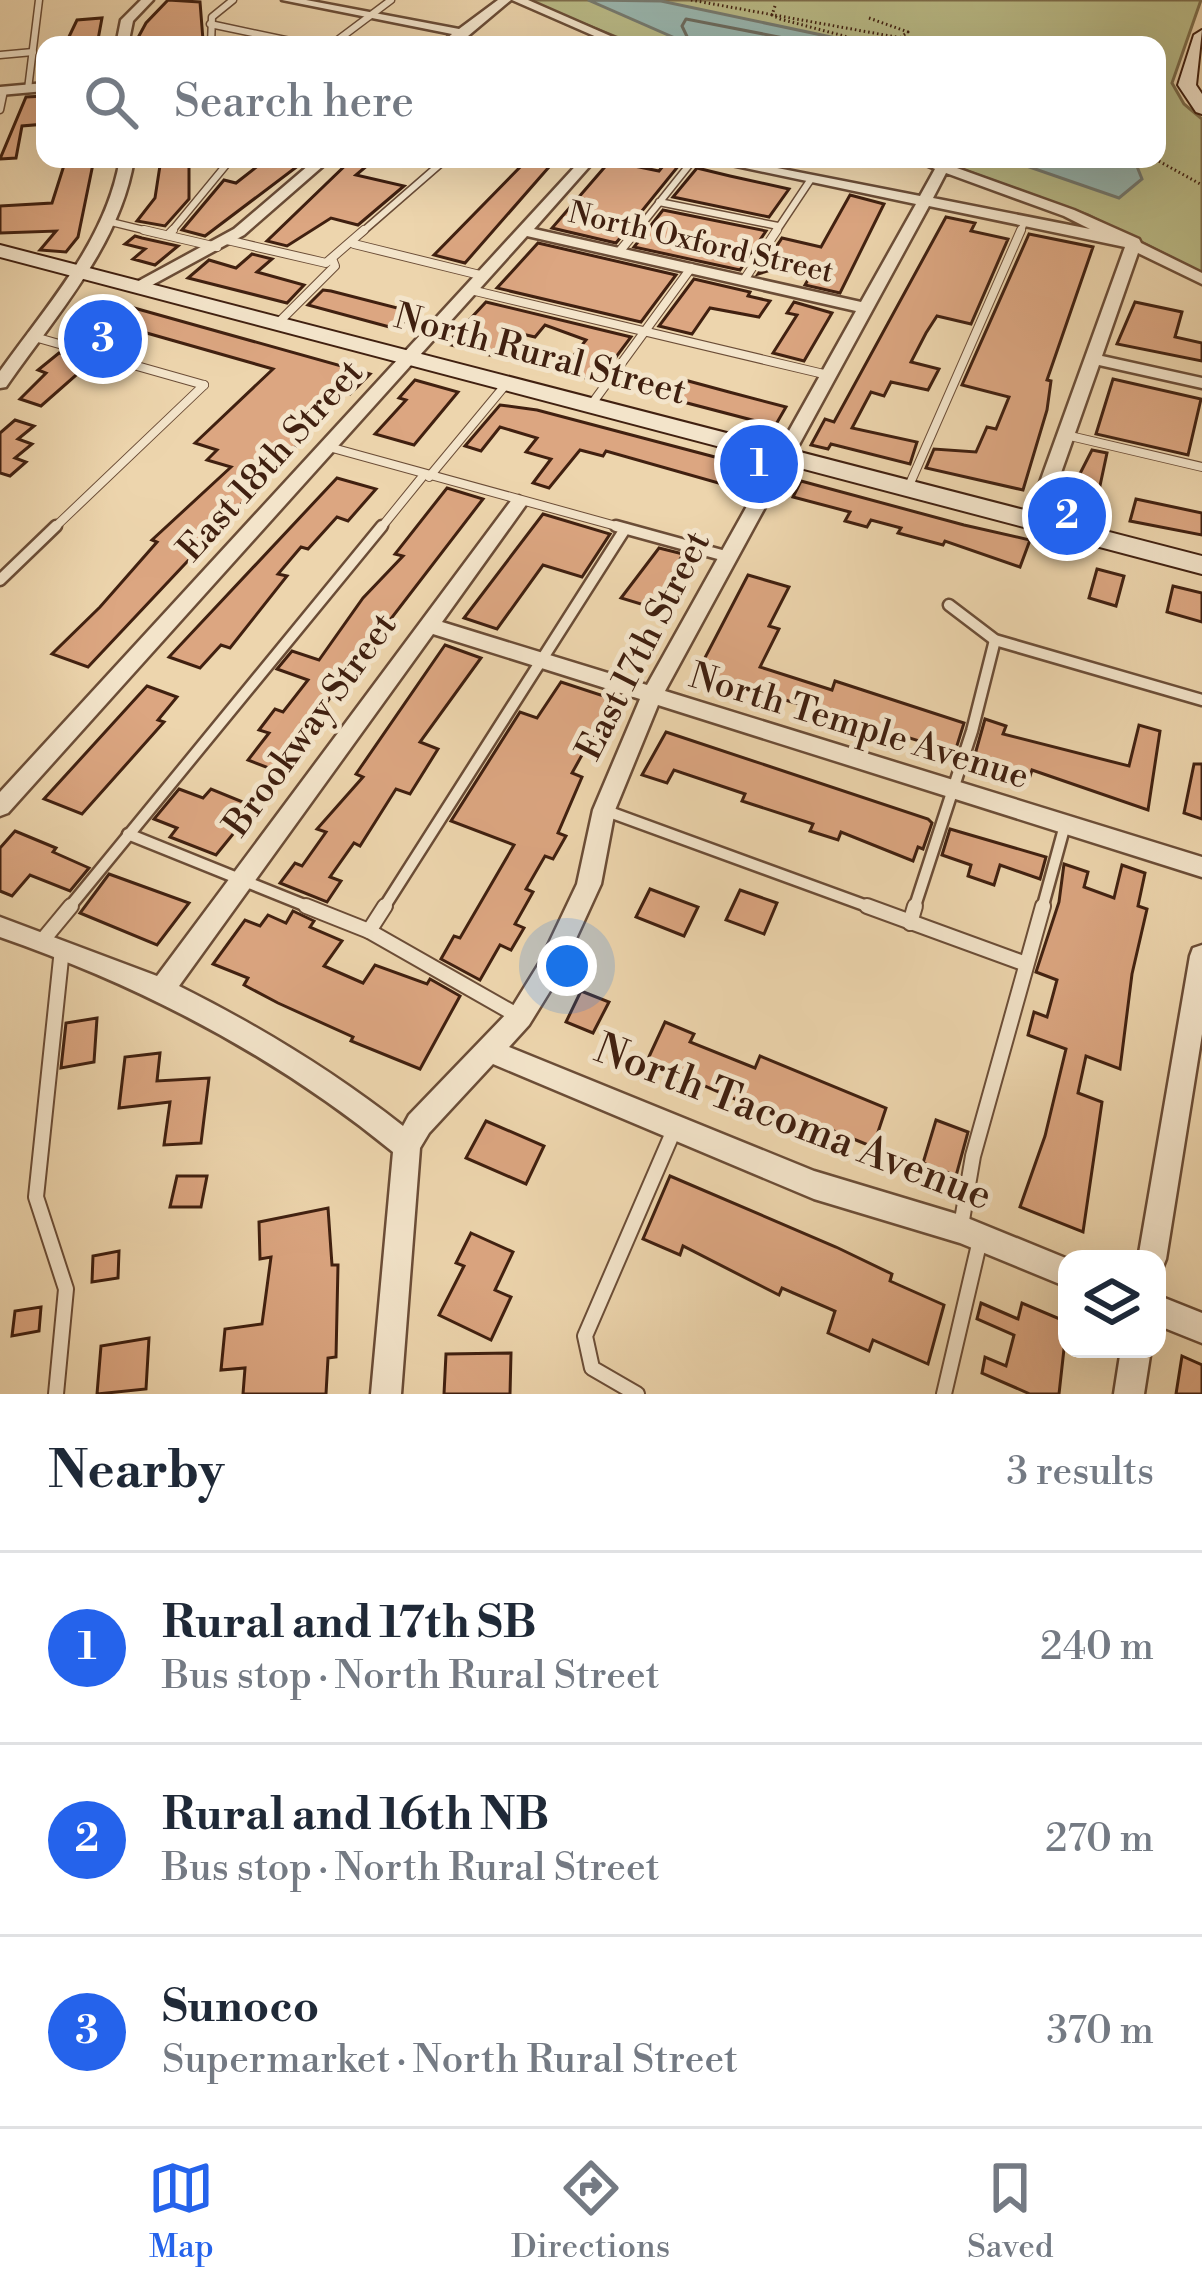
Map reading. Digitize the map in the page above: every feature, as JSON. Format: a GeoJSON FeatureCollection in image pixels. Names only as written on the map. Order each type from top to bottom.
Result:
{"type":"FeatureCollection","features":[{"type":"Feature","properties":{"kind":"main road"},"geometry":{"type":"LineString","coordinates":[[1201,39],[1194,85],[1202,108]]}},
{"type":"Feature","properties":{"kind":"main road","name":"North Rural Street"},"geometry":{"type":"LineString","coordinates":[[0,251],[1202,565]]}},
{"type":"Feature","properties":{"kind":"street"},"geometry":{"type":"LineString","coordinates":[[124,36],[127,20],[147,0]]}},
{"type":"Feature","properties":{"kind":"street"},"geometry":{"type":"LineString","coordinates":[[288,0],[464,33]]}},
{"type":"Feature","properties":{"kind":"street"},"geometry":{"type":"LineString","coordinates":[[459,36],[506,0]]}},
{"type":"Feature","properties":{"kind":"street"},"geometry":{"type":"LineString","coordinates":[[518,0],[604,36]]}},
{"type":"Feature","properties":{"kind":"street"},"geometry":{"type":"LineString","coordinates":[[2,91],[36,88]]}},
{"type":"Feature","properties":{"kind":"street"},"geometry":{"type":"LineString","coordinates":[[0,382],[111,222],[124,191],[126,168]]}},
{"type":"Feature","properties":{"kind":"street"},"geometry":{"type":"LineString","coordinates":[[138,287],[222,243],[284,199],[315,168]]}},
{"type":"Feature","properties":{"kind":"street","name":"East 18th Street"},"geometry":{"type":"LineString","coordinates":[[0,807],[581,168]]}},
{"type":"Feature","properties":{"kind":"street"},"geometry":{"type":"LineString","coordinates":[[755,168],[1134,242]]}},
{"type":"Feature","properties":{"kind":"street","name":"East 17th Street"},"geometry":{"type":"LineString","coordinates":[[407,1146],[419,1124],[520,1017],[574,922],[589,884],[604,810],[652,696],[942,168]]}},
{"type":"Feature","properties":{"kind":"street"},"geometry":{"type":"LineString","coordinates":[[946,168],[1134,242],[1202,279]]}},
{"type":"Feature","properties":{"kind":"street","name":"North Oxford Street"},"geometry":{"type":"LineString","coordinates":[[525,230],[865,308]]}},
{"type":"Feature","properties":{"kind":"street"},"geometry":{"type":"LineString","coordinates":[[1035,521],[1134,242]]}},
{"type":"Feature","properties":{"kind":"street"},"geometry":{"type":"LineString","coordinates":[[1093,358],[1202,383]]}},
{"type":"Feature","properties":{"kind":"street","name":"Brookway Street"},"geometry":{"type":"LineString","coordinates":[[161,991],[519,502]]}},
{"type":"Feature","properties":{"kind":"street","name":"North Temple Avenue"},"geometry":{"type":"LineString","coordinates":[[429,625],[1202,867]]}},
{"type":"Feature","properties":{"kind":"street"},"geometry":{"type":"LineString","coordinates":[[0,927],[161,991],[301,1064],[407,1146],[386,1394]]}},
{"type":"Feature","properties":{"kind":"street"},"geometry":{"type":"LineString","coordinates":[[1153,1250],[1202,956]]}},
{"type":"Feature","properties":{"kind":"street","name":"North Tacoma Avenue"},"geometry":{"type":"LineString","coordinates":[[490,1051],[814,1185],[970,1234],[1058,1269]]}},
{"type":"Feature","properties":{"kind":"street"},"geometry":{"type":"LineString","coordinates":[[1166,1314],[1202,1328]]}},
{"type":"Feature","properties":{"kind":"street"},"geometry":{"type":"LineString","coordinates":[[1129,1394],[1135,1358]]}},
{"type":"Feature","properties":{"kind":"lane"},"geometry":{"type":"LineString","coordinates":[[28,89],[39,0]]}},
{"type":"Feature","properties":{"kind":"lane"},"geometry":{"type":"LineString","coordinates":[[211,36],[210,24],[233,0]]}},
{"type":"Feature","properties":{"kind":"lane"},"geometry":{"type":"LineString","coordinates":[[343,36],[391,0]]}},
{"type":"Feature","properties":{"kind":"lane"},"geometry":{"type":"LineString","coordinates":[[210,24],[267,36]]}},
{"type":"Feature","properties":{"kind":"lane"},"geometry":{"type":"LineString","coordinates":[[0,55],[33,52]]}},
{"type":"Feature","properties":{"kind":"lane"},"geometry":{"type":"LineString","coordinates":[[0,110],[2,91]]}},
{"type":"Feature","properties":{"kind":"lane"},"geometry":{"type":"LineString","coordinates":[[169,234],[224,168]]}},
{"type":"Feature","properties":{"kind":"lane"},"geometry":{"type":"LineString","coordinates":[[111,222],[312,264],[333,260],[354,244],[436,168]]}},
{"type":"Feature","properties":{"kind":"lane"},"geometry":{"type":"LineString","coordinates":[[619,252],[687,168]]}},
{"type":"Feature","properties":{"kind":"lane"},"geometry":{"type":"LineString","coordinates":[[744,280],[811,179]]}},
{"type":"Feature","properties":{"kind":"lane"},"geometry":{"type":"LineString","coordinates":[[659,202],[778,226]]}},
{"type":"Feature","properties":{"kind":"lane"},"geometry":{"type":"LineString","coordinates":[[908,488],[1024,224]]}},
{"type":"Feature","properties":{"kind":"lane"},"geometry":{"type":"LineString","coordinates":[[354,244],[477,283],[828,375]]}},
{"type":"Feature","properties":{"kind":"lane"},"geometry":{"type":"LineString","coordinates":[[277,324],[334,266],[333,260]]}},
{"type":"Feature","properties":{"kind":"lane"},"geometry":{"type":"LineString","coordinates":[[591,405],[691,268]]}},
{"type":"Feature","properties":{"kind":"lane"},"geometry":{"type":"LineString","coordinates":[[0,580],[204,385],[31,336]]}},
{"type":"Feature","properties":{"kind":"lane"},"geometry":{"type":"LineString","coordinates":[[56,1394],[66,1289],[36,1197],[52,944],[128,834],[507,383]]}},
{"type":"Feature","properties":{"kind":"lane"},"geometry":{"type":"LineString","coordinates":[[1066,435],[1202,467]]}},
{"type":"Feature","properties":{"kind":"lane"},"geometry":{"type":"LineString","coordinates":[[329,446],[426,477],[729,557]]}},
{"type":"Feature","properties":{"kind":"lane"},"geometry":{"type":"LineString","coordinates":[[369,931],[626,529]]}},
{"type":"Feature","properties":{"kind":"lane"},"geometry":{"type":"LineString","coordinates":[[949,605],[995,640],[1202,700]]}},
{"type":"Feature","properties":{"kind":"lane"},"geometry":{"type":"LineString","coordinates":[[910,923],[995,640]]}},
{"type":"Feature","properties":{"kind":"lane"},"geometry":{"type":"LineString","coordinates":[[604,810],[1026,964]]}},
{"type":"Feature","properties":{"kind":"lane"},"geometry":{"type":"LineString","coordinates":[[944,1394],[970,1234],[973,1156],[1065,826]]}},
{"type":"Feature","properties":{"kind":"lane"},"geometry":{"type":"LineString","coordinates":[[128,834],[369,931],[520,1017]]}},
{"type":"Feature","properties":{"kind":"lane"},"geometry":{"type":"LineString","coordinates":[[638,1394],[594,1375],[583,1358],[585,1336],[675,1127]]}},
{"type":"Feature","properties":{"kind":"path"},"geometry":{"type":"LineString","coordinates":[[691,0],[889,36]]}},
{"type":"Feature","properties":{"kind":"path"},"geometry":{"type":"LineString","coordinates":[[772,15],[775,6]]}},
{"type":"Feature","properties":{"kind":"path"},"geometry":{"type":"LineString","coordinates":[[772,15],[846,36]]}},
{"type":"Feature","properties":{"kind":"path"},"geometry":{"type":"LineString","coordinates":[[869,18],[908,32],[903,36]]}},
{"type":"Feature","properties":{"kind":"path"},"geometry":{"type":"LineString","coordinates":[[1166,165],[1202,185]]}},
{"type":"Feature","properties":{"kind":"green space"},"geometry":{"type":"Polygon","coordinates":[[[525,0],[1201,0],[1172,83],[1184,104],[1202,119],[1202,273],[1088,215],[959,168],[1166,168],[1166,36],[614,36],[525,0]]]}},
{"type":"Feature","properties":{"kind":"water"},"geometry":{"type":"Polygon","coordinates":[[[588,0],[661,1],[826,36],[670,36],[588,0]]]}},
{"type":"Feature","properties":{"kind":"water"},"geometry":{"type":"Polygon","coordinates":[[[1032,168],[1138,168],[1142,179],[1119,198],[1032,168]]]}},
{"type":"Feature","properties":{"kind":"building"},"geometry":{"type":"Polygon","coordinates":[[[168,0],[200,2],[203,36],[139,36],[168,0]]]}},
{"type":"Feature","properties":{"kind":"building"},"geometry":{"type":"Polygon","coordinates":[[[102,18],[99,36],[69,36],[77,20],[102,18]]]}},
{"type":"Feature","properties":{"kind":"building"},"geometry":{"type":"Polygon","coordinates":[[[36,96],[36,125],[22,126],[16,158],[0,159],[26,97],[36,96]]]}},
{"type":"Feature","properties":{"kind":"building"},"geometry":{"type":"Polygon","coordinates":[[[63,168],[92,168],[78,237],[66,252],[40,250],[56,231],[0,233],[0,206],[52,203],[63,168]]]}},
{"type":"Feature","properties":{"kind":"building"},"geometry":{"type":"Polygon","coordinates":[[[160,168],[189,168],[189,199],[165,226],[137,221],[155,198],[160,168]]]}},
{"type":"Feature","properties":{"kind":"building"},"geometry":{"type":"Polygon","coordinates":[[[255,168],[295,168],[205,236],[182,230],[224,180],[236,183],[255,168]]]}},
{"type":"Feature","properties":{"kind":"building"},"geometry":{"type":"Polygon","coordinates":[[[343,168],[364,168],[356,175],[404,186],[358,225],[331,218],[287,246],[267,241],[343,168]]]}},
{"type":"Feature","properties":{"kind":"building"},"geometry":{"type":"Polygon","coordinates":[[[519,168],[548,168],[465,263],[434,255],[519,168]]]}},
{"type":"Feature","properties":{"kind":"building"},"geometry":{"type":"Polygon","coordinates":[[[604,168],[677,168],[616,243],[552,228],[604,168]]]}},
{"type":"Feature","properties":{"kind":"building"},"geometry":{"type":"Polygon","coordinates":[[[697,168],[789,189],[769,217],[673,197],[697,168]]]}},
{"type":"Feature","properties":{"kind":"building"},"geometry":{"type":"Polygon","coordinates":[[[850,195],[884,204],[840,293],[805,285],[809,278],[774,269],[758,274],[782,238],[821,247],[850,195]]]}},
{"type":"Feature","properties":{"kind":"building"},"geometry":{"type":"Polygon","coordinates":[[[663,210],[766,231],[740,270],[634,247],[663,210]]]}},
{"type":"Feature","properties":{"kind":"building"},"geometry":{"type":"Polygon","coordinates":[[[946,217],[975,223],[971,231],[1008,239],[971,324],[937,316],[926,333],[911,362],[939,369],[928,390],[891,382],[884,396],[871,392],[852,428],[917,442],[910,464],[831,444],[828,449],[811,445],[825,419],[834,422],[946,217]]]}},
{"type":"Feature","properties":{"kind":"building"},"geometry":{"type":"Polygon","coordinates":[[[1029,234],[1093,247],[1047,380],[1051,381],[1047,410],[1023,490],[926,468],[934,449],[976,452],[987,427],[996,429],[1009,397],[962,385],[1029,234]]]}},
{"type":"Feature","properties":{"kind":"building"},"geometry":{"type":"Polygon","coordinates":[[[135,236],[178,246],[155,265],[133,259],[145,249],[125,244],[135,236]]]}},
{"type":"Feature","properties":{"kind":"building"},"geometry":{"type":"Polygon","coordinates":[[[538,243],[676,275],[641,322],[497,288],[538,243]]]}},
{"type":"Feature","properties":{"kind":"building"},"geometry":{"type":"Polygon","coordinates":[[[252,254],[272,259],[257,272],[304,285],[287,303],[188,278],[209,260],[236,268],[252,254]]]}},
{"type":"Feature","properties":{"kind":"building"},"geometry":{"type":"Polygon","coordinates":[[[694,279],[770,301],[759,317],[710,308],[692,334],[659,326],[694,279]]]}},
{"type":"Feature","properties":{"kind":"building"},"geometry":{"type":"Polygon","coordinates":[[[323,290],[413,312],[397,329],[308,305],[323,290]]]}},
{"type":"Feature","properties":{"kind":"building"},"geometry":{"type":"Polygon","coordinates":[[[486,302],[631,337],[598,381],[561,372],[586,340],[545,325],[535,337],[522,334],[501,358],[447,344],[486,302]]]}},
{"type":"Feature","properties":{"kind":"building"},"geometry":{"type":"Polygon","coordinates":[[[794,302],[832,313],[804,361],[773,353],[797,315],[787,313],[794,302]]]}},
{"type":"Feature","properties":{"kind":"building"},"geometry":{"type":"Polygon","coordinates":[[[1135,302],[1182,312],[1175,337],[1202,343],[1202,361],[1117,344],[1135,302]]]}},
{"type":"Feature","properties":{"kind":"building"},"geometry":{"type":"Polygon","coordinates":[[[127,306],[370,374],[350,394],[343,392],[307,429],[311,430],[88,667],[52,654],[157,542],[152,540],[231,467],[207,460],[217,450],[195,443],[273,369],[136,330],[112,350],[78,341],[127,306]]]}},
{"type":"Feature","properties":{"kind":"building"},"geometry":{"type":"Polygon","coordinates":[[[59,353],[91,362],[41,406],[20,399],[46,373],[38,370],[59,353]]]}},
{"type":"Feature","properties":{"kind":"building"},"geometry":{"type":"Polygon","coordinates":[[[681,379],[786,407],[775,426],[668,398],[681,379]]]}},
{"type":"Feature","properties":{"kind":"building"},"geometry":{"type":"Polygon","coordinates":[[[1113,379],[1201,399],[1188,455],[1096,434],[1113,379]]]}},
{"type":"Feature","properties":{"kind":"building"},"geometry":{"type":"Polygon","coordinates":[[[415,380],[458,392],[414,445],[375,434],[406,400],[399,398],[415,380]]]}},
{"type":"Feature","properties":{"kind":"building"},"geometry":{"type":"Polygon","coordinates":[[[500,405],[537,410],[749,466],[736,488],[606,451],[603,456],[580,450],[549,488],[533,483],[551,459],[526,452],[537,438],[500,427],[481,451],[465,446],[500,405]]]}},
{"type":"Feature","properties":{"kind":"building"},"geometry":{"type":"Polygon","coordinates":[[[15,420],[34,426],[18,439],[32,444],[15,458],[26,462],[10,476],[0,473],[0,433],[15,420]]]}},
{"type":"Feature","properties":{"kind":"building"},"geometry":{"type":"Polygon","coordinates":[[[1092,450],[1107,453],[1095,509],[1066,501],[1092,450]]]}},
{"type":"Feature","properties":{"kind":"building"},"geometry":{"type":"Polygon","coordinates":[[[337,478],[376,489],[348,521],[337,517],[308,549],[301,547],[278,574],[287,576],[230,648],[221,645],[200,668],[169,657],[337,478]]]}},
{"type":"Feature","properties":{"kind":"building"},"geometry":{"type":"Polygon","coordinates":[[[801,481],[1030,540],[1020,567],[945,541],[943,545],[898,533],[901,528],[871,520],[867,527],[845,521],[850,512],[793,497],[801,481]]]}},
{"type":"Feature","properties":{"kind":"building"},"geometry":{"type":"Polygon","coordinates":[[[447,488],[483,499],[290,750],[294,752],[279,772],[248,760],[269,733],[259,730],[275,709],[283,712],[308,680],[277,669],[292,651],[319,660],[363,598],[403,556],[395,554],[447,488]]]}},
{"type":"Feature","properties":{"kind":"building"},"geometry":{"type":"Polygon","coordinates":[[[1136,499],[1202,513],[1202,535],[1130,521],[1136,499]]]}},
{"type":"Feature","properties":{"kind":"building"},"geometry":{"type":"Polygon","coordinates":[[[543,514],[610,534],[582,577],[543,565],[497,629],[464,618],[543,514]]]}},
{"type":"Feature","properties":{"kind":"building"},"geometry":{"type":"Polygon","coordinates":[[[659,548],[683,554],[654,608],[621,598],[659,548]]]}},
{"type":"Feature","properties":{"kind":"building"},"geometry":{"type":"Polygon","coordinates":[[[1097,569],[1124,576],[1116,606],[1089,598],[1097,569]]]}},
{"type":"Feature","properties":{"kind":"building"},"geometry":{"type":"Polygon","coordinates":[[[748,575],[789,587],[769,626],[779,629],[760,667],[832,690],[835,681],[964,723],[955,752],[697,673],[748,575]]]}},
{"type":"Feature","properties":{"kind":"building"},"geometry":{"type":"Polygon","coordinates":[[[1173,586],[1202,593],[1202,622],[1167,612],[1173,586]]]}},
{"type":"Feature","properties":{"kind":"building"},"geometry":{"type":"Polygon","coordinates":[[[445,645],[481,658],[420,742],[438,749],[410,794],[396,789],[360,846],[354,843],[330,877],[341,881],[327,902],[280,883],[295,863],[302,866],[326,832],[317,829],[363,777],[356,774],[445,645]]]}},
{"type":"Feature","properties":{"kind":"building"},"geometry":{"type":"Polygon","coordinates":[[[561,682],[613,699],[572,773],[582,777],[558,833],[566,836],[553,859],[545,856],[526,889],[533,892],[515,924],[524,928],[511,950],[500,945],[480,980],[441,959],[454,936],[460,938],[514,845],[451,821],[520,712],[537,718],[561,682]]]}},
{"type":"Feature","properties":{"kind":"building"},"geometry":{"type":"Polygon","coordinates":[[[147,686],[177,697],[158,720],[164,722],[82,814],[44,799],[147,686]]]}},
{"type":"Feature","properties":{"kind":"building"},"geometry":{"type":"Polygon","coordinates":[[[985,719],[1006,726],[1003,734],[1129,766],[1139,725],[1160,731],[1148,810],[1032,770],[1030,776],[974,758],[985,719]]]}},
{"type":"Feature","properties":{"kind":"building"},"geometry":{"type":"Polygon","coordinates":[[[666,732],[928,819],[932,823],[923,849],[918,847],[913,861],[841,832],[838,840],[810,831],[813,824],[742,801],[745,794],[674,770],[667,783],[642,775],[666,732]]]}},
{"type":"Feature","properties":{"kind":"building"},"geometry":{"type":"Polygon","coordinates":[[[1194,764],[1202,764],[1202,819],[1184,813],[1194,764]]]}},
{"type":"Feature","properties":{"kind":"building"},"geometry":{"type":"Polygon","coordinates":[[[179,789],[203,798],[211,789],[255,807],[216,855],[170,837],[177,828],[154,819],[179,789]]]}},
{"type":"Feature","properties":{"kind":"building"},"geometry":{"type":"Polygon","coordinates":[[[950,829],[1046,857],[1040,879],[1000,865],[994,885],[968,876],[971,865],[942,855],[950,829]]]}},
{"type":"Feature","properties":{"kind":"building"},"geometry":{"type":"Polygon","coordinates":[[[15,831],[89,868],[70,891],[30,875],[12,896],[0,891],[0,848],[15,831]]]}},
{"type":"Feature","properties":{"kind":"building"},"geometry":{"type":"Polygon","coordinates":[[[1064,864],[1088,872],[1084,887],[1114,898],[1122,865],[1145,873],[1138,906],[1147,909],[1132,974],[1120,1069],[1086,1056],[1078,1093],[1102,1102],[1083,1232],[1020,1207],[1045,1136],[1066,1049],[1028,1035],[1034,1012],[1047,1017],[1057,980],[1036,972],[1059,902],[1064,864]]]}},
{"type":"Feature","properties":{"kind":"building"},"geometry":{"type":"Polygon","coordinates":[[[109,874],[189,903],[157,945],[80,913],[109,874]]]}},
{"type":"Feature","properties":{"kind":"building"},"geometry":{"type":"Polygon","coordinates":[[[650,889],[698,907],[684,936],[636,917],[650,889]]]}},
{"type":"Feature","properties":{"kind":"building"},"geometry":{"type":"Polygon","coordinates":[[[740,890],[777,903],[764,934],[726,920],[740,890]]]}},
{"type":"Feature","properties":{"kind":"building"},"geometry":{"type":"Polygon","coordinates":[[[293,911],[314,921],[310,927],[342,941],[324,966],[363,983],[375,965],[427,984],[430,979],[460,996],[420,1069],[351,1041],[353,1037],[244,985],[248,978],[213,964],[245,920],[260,926],[268,915],[286,923],[293,911]]]}},
{"type":"Feature","properties":{"kind":"building"},"geometry":{"type":"Polygon","coordinates":[[[581,991],[609,1002],[593,1033],[566,1022],[581,991]]]}},
{"type":"Feature","properties":{"kind":"building"},"geometry":{"type":"Polygon","coordinates":[[[97,1018],[94,1062],[61,1068],[66,1023],[97,1018]]]}},
{"type":"Feature","properties":{"kind":"building"},"geometry":{"type":"Polygon","coordinates":[[[665,1022],[694,1034],[690,1042],[755,1068],[760,1056],[886,1108],[873,1147],[829,1129],[825,1138],[647,1061],[665,1022]]]}},
{"type":"Feature","properties":{"kind":"building"},"geometry":{"type":"Polygon","coordinates":[[[160,1053],[157,1081],[209,1078],[201,1143],[164,1145],[170,1102],[119,1108],[125,1057],[160,1053]]]}},
{"type":"Feature","properties":{"kind":"building"},"geometry":{"type":"Polygon","coordinates":[[[936,1120],[968,1132],[956,1176],[923,1163],[936,1120]]]}},
{"type":"Feature","properties":{"kind":"building"},"geometry":{"type":"Polygon","coordinates":[[[486,1121],[544,1146],[526,1184],[466,1158],[486,1121]]]}},
{"type":"Feature","properties":{"kind":"building"},"geometry":{"type":"Polygon","coordinates":[[[177,1176],[207,1176],[201,1207],[170,1207],[177,1176]]]}},
{"type":"Feature","properties":{"kind":"building"},"geometry":{"type":"Polygon","coordinates":[[[670,1176],[836,1247],[892,1274],[890,1281],[944,1305],[928,1364],[873,1340],[869,1351],[828,1333],[835,1311],[782,1288],[779,1295],[683,1246],[680,1255],[643,1239],[670,1176]]]}},
{"type":"Feature","properties":{"kind":"building"},"geometry":{"type":"Polygon","coordinates":[[[328,1208],[332,1265],[338,1265],[336,1357],[328,1358],[326,1394],[243,1394],[245,1368],[221,1370],[225,1329],[262,1324],[271,1257],[260,1259],[259,1222],[328,1208]]]}},
{"type":"Feature","properties":{"kind":"building"},"geometry":{"type":"Polygon","coordinates":[[[471,1233],[513,1252],[495,1290],[511,1297],[491,1340],[439,1315],[464,1266],[456,1263],[471,1233]]]}},
{"type":"Feature","properties":{"kind":"building"},"geometry":{"type":"Polygon","coordinates":[[[119,1251],[118,1278],[92,1282],[93,1256],[119,1251]]]}},
{"type":"Feature","properties":{"kind":"building"},"geometry":{"type":"Polygon","coordinates":[[[981,1303],[1018,1319],[1022,1303],[1058,1318],[1058,1358],[1063,1358],[1059,1394],[1030,1394],[982,1373],[985,1357],[1006,1366],[1014,1335],[977,1319],[981,1303]]]}},
{"type":"Feature","properties":{"kind":"building"},"geometry":{"type":"Polygon","coordinates":[[[41,1307],[39,1331],[12,1336],[15,1311],[41,1307]]]}},
{"type":"Feature","properties":{"kind":"building"},"geometry":{"type":"Polygon","coordinates":[[[149,1338],[146,1389],[97,1394],[101,1346],[149,1338]]]}},
{"type":"Feature","properties":{"kind":"building"},"geometry":{"type":"Polygon","coordinates":[[[511,1353],[510,1394],[444,1394],[446,1354],[511,1353]]]}},
{"type":"Feature","properties":{"kind":"building"},"geometry":{"type":"Polygon","coordinates":[[[1182,1356],[1202,1365],[1202,1394],[1176,1394],[1182,1356]]]}},
{"type":"Feature","properties":{"kind":"place","name":"Sunoco"},"geometry":{"type":"Point","coordinates":[103,339]}},
{"type":"Feature","properties":{"kind":"place","name":"Rural and 17th SB"},"geometry":{"type":"Point","coordinates":[759,464]}},
{"type":"Feature","properties":{"kind":"place","name":"Rural and 16th NB"},"geometry":{"type":"Point","coordinates":[1067,516]}}]}
